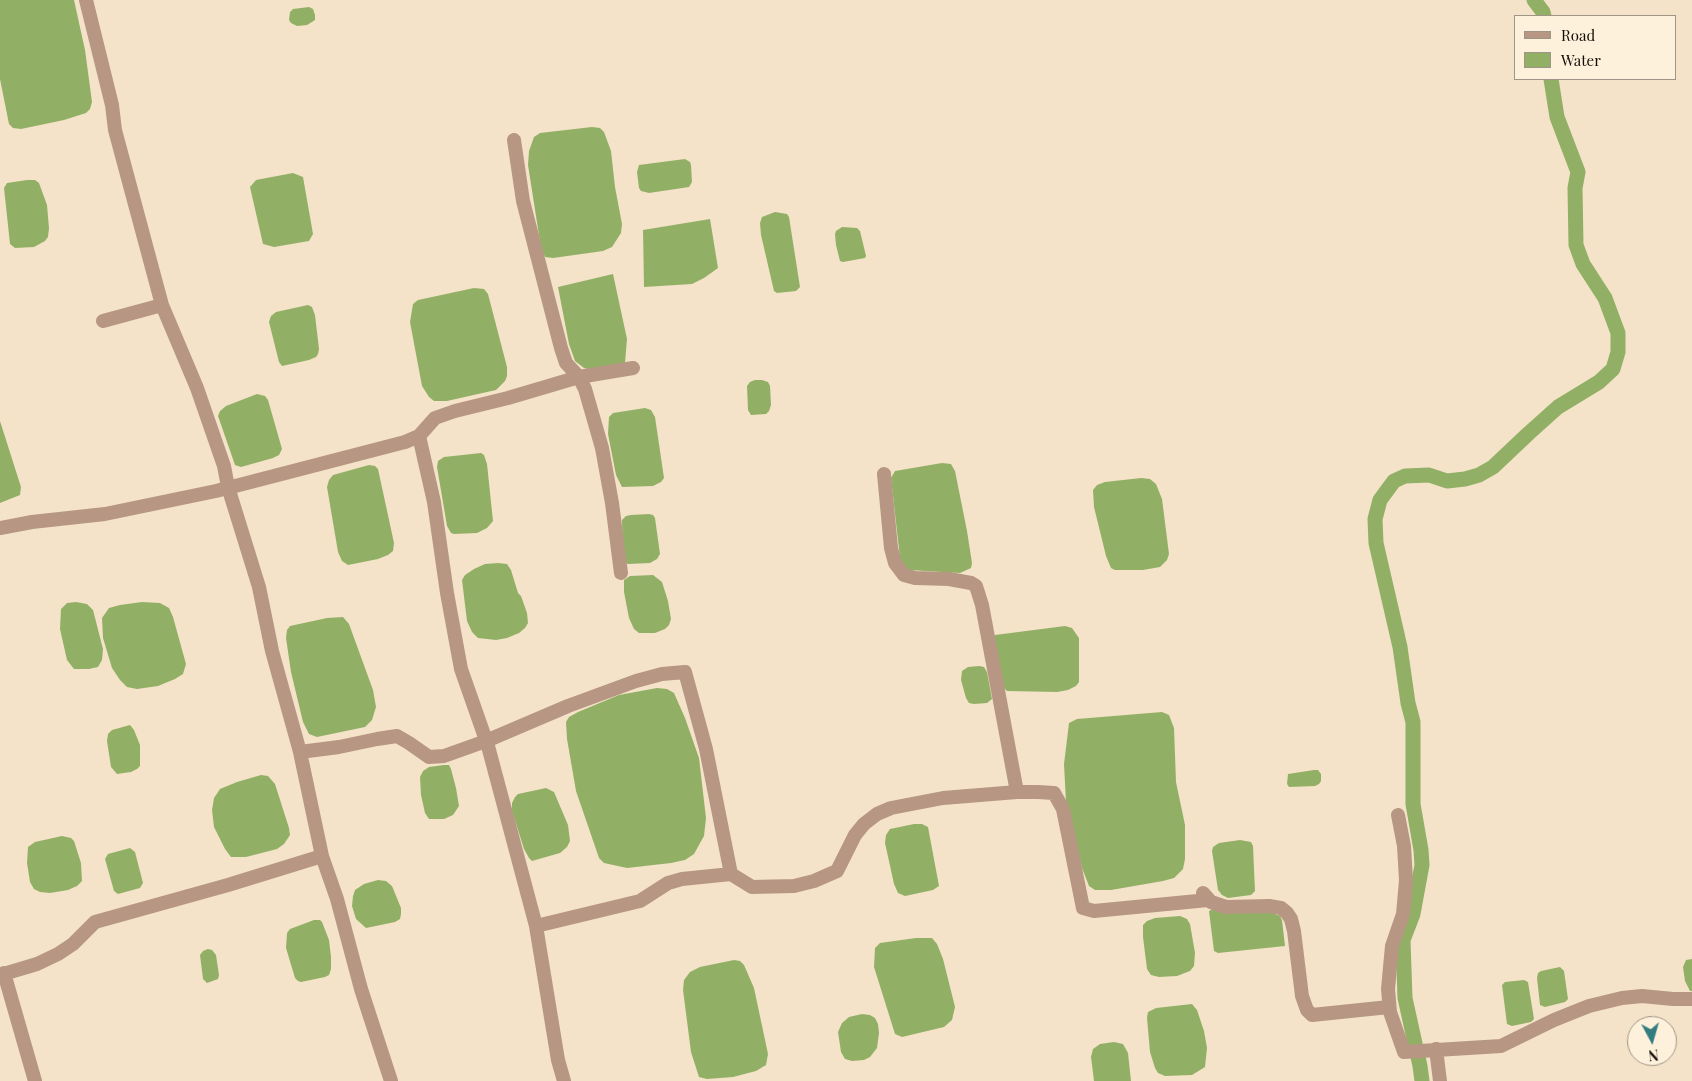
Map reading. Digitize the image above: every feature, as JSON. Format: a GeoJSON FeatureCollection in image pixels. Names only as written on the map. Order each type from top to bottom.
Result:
{"type":"FeatureCollection","features":[{"type":"Feature","properties":{"kind":"street"},"geometry":{"type":"LineString","coordinates":[[86,0],[112,105],[115,130],[162,305],[197,388],[224,466],[228,487],[259,587],[272,651],[300,752],[322,856],[337,899],[361,989],[391,1081]]}},
{"type":"Feature","properties":{"kind":"street"},"geometry":{"type":"LineString","coordinates":[[514,140],[523,201],[561,348],[566,363],[580,377],[586,389],[602,448],[612,503],[621,572]]}},
{"type":"Feature","properties":{"kind":"street"},"geometry":{"type":"LineString","coordinates":[[103,321],[162,305]]}},
{"type":"Feature","properties":{"kind":"street"},"geometry":{"type":"LineString","coordinates":[[0,528],[32,522],[105,514],[216,491],[389,446],[419,436],[435,418],[448,413],[580,377],[633,368]]}},
{"type":"Feature","properties":{"kind":"street"},"geometry":{"type":"LineString","coordinates":[[419,436],[434,502],[447,593],[461,669],[486,741],[536,926],[558,1060],[564,1081]]}},
{"type":"Feature","properties":{"kind":"street"},"geometry":{"type":"LineString","coordinates":[[884,474],[891,548],[896,563],[904,574],[914,578],[949,579],[976,586],[982,605],[1017,792]]}},
{"type":"Feature","properties":{"kind":"street"},"geometry":{"type":"LineString","coordinates":[[300,752],[396,736],[429,757],[444,756],[636,681],[662,674],[685,672],[706,750],[731,874]]}},
{"type":"Feature","properties":{"kind":"street"},"geometry":{"type":"LineString","coordinates":[[536,926],[640,901],[668,883],[682,880],[731,874],[752,887],[794,886],[814,881],[837,870],[855,835],[864,824],[891,808],[943,798],[1038,792],[1054,794],[1062,809],[1083,908],[1094,911],[1205,895],[1217,905],[1226,907],[1269,906],[1281,908],[1291,919],[1302,996],[1307,1010],[1312,1015],[1390,1007]]}},
{"type":"Feature","properties":{"kind":"street"},"geometry":{"type":"LineString","coordinates":[[1398,815],[1404,846],[1406,880],[1403,914],[1392,946],[1388,989],[1390,1007],[1404,1052],[1501,1046],[1554,1020],[1589,1006],[1622,998],[1642,996],[1692,999]]}},
{"type":"Feature","properties":{"kind":"street"},"geometry":{"type":"LineString","coordinates":[[35,1081],[2,974],[37,964],[58,954],[73,944],[96,922],[322,856]]}},
{"type":"Feature","properties":{"kind":"street"},"geometry":{"type":"LineString","coordinates":[[1433,1049],[1440,1081]]}},
{"type":"Feature","properties":{"kind":"water"},"geometry":{"type":"Polygon","coordinates":[[[0,0],[74,0],[85,50],[92,102],[90,109],[86,113],[64,120],[21,129],[13,128],[9,124],[0,79],[0,0]]]}},
{"type":"Feature","properties":{"kind":"water"},"geometry":{"type":"Polygon","coordinates":[[[309,7],[313,9],[315,20],[307,25],[297,26],[291,23],[289,20],[290,12],[293,9],[309,7]]]}},
{"type":"Feature","properties":{"kind":"water"},"geometry":{"type":"Polygon","coordinates":[[[592,127],[600,128],[604,132],[611,151],[622,224],[621,233],[612,247],[603,251],[553,258],[545,257],[541,248],[528,165],[529,151],[534,137],[540,133],[592,127]]]}},
{"type":"Feature","properties":{"kind":"water"},"geometry":{"type":"Polygon","coordinates":[[[685,159],[691,165],[692,182],[689,187],[649,193],[641,191],[637,172],[639,165],[685,159]]]}},
{"type":"Feature","properties":{"kind":"water"},"geometry":{"type":"Polygon","coordinates":[[[293,173],[303,177],[313,234],[309,241],[274,247],[263,244],[250,187],[256,180],[293,173]]]}},
{"type":"Feature","properties":{"kind":"water"},"geometry":{"type":"Polygon","coordinates":[[[35,180],[39,183],[47,205],[48,237],[45,241],[34,247],[15,248],[10,244],[4,188],[7,183],[35,180]]]}},
{"type":"Feature","properties":{"kind":"water"},"geometry":{"type":"Polygon","coordinates":[[[775,212],[787,214],[789,217],[800,287],[796,291],[777,293],[774,291],[760,223],[762,217],[775,212]]]}},
{"type":"Feature","properties":{"kind":"water"},"geometry":{"type":"Polygon","coordinates":[[[710,219],[718,268],[692,284],[644,287],[643,230],[710,219]]]}},
{"type":"Feature","properties":{"kind":"water"},"geometry":{"type":"Polygon","coordinates":[[[842,227],[857,228],[860,231],[865,258],[840,261],[835,234],[842,227]]]}},
{"type":"Feature","properties":{"kind":"water"},"geometry":{"type":"Polygon","coordinates":[[[613,274],[627,339],[625,363],[584,368],[575,361],[569,344],[558,287],[613,274]]]}},
{"type":"Feature","properties":{"kind":"water"},"geometry":{"type":"Polygon","coordinates":[[[474,288],[484,289],[488,294],[507,367],[507,376],[505,381],[496,390],[447,401],[434,401],[422,386],[410,322],[413,304],[418,300],[474,288]]]}},
{"type":"Feature","properties":{"kind":"water"},"geometry":{"type":"Polygon","coordinates":[[[308,305],[312,307],[315,315],[318,354],[309,360],[282,366],[279,362],[269,322],[271,316],[276,312],[308,305]]]}},
{"type":"Feature","properties":{"kind":"water"},"geometry":{"type":"Polygon","coordinates":[[[755,380],[768,382],[770,386],[771,405],[766,414],[751,415],[748,410],[747,386],[755,380]]]}},
{"type":"Feature","properties":{"kind":"water"},"geometry":{"type":"Polygon","coordinates":[[[257,394],[265,396],[268,400],[282,449],[279,455],[273,458],[241,467],[235,465],[218,416],[220,411],[226,406],[257,394]]]}},
{"type":"Feature","properties":{"kind":"water"},"geometry":{"type":"Polygon","coordinates":[[[645,408],[651,410],[655,417],[664,478],[653,486],[622,487],[616,475],[608,434],[609,417],[613,413],[645,408]]]}},
{"type":"Feature","properties":{"kind":"water"},"geometry":{"type":"Polygon","coordinates":[[[0,421],[21,487],[20,495],[0,503],[0,421]]]}},
{"type":"Feature","properties":{"kind":"water"},"geometry":{"type":"Polygon","coordinates":[[[481,453],[484,455],[487,464],[493,521],[487,528],[477,533],[451,533],[447,526],[437,467],[438,461],[444,457],[481,453]]]}},
{"type":"Feature","properties":{"kind":"water"},"geometry":{"type":"Polygon","coordinates":[[[942,463],[951,464],[955,471],[967,531],[972,563],[971,568],[960,573],[909,570],[904,566],[900,558],[891,478],[895,471],[942,463]]]}},
{"type":"Feature","properties":{"kind":"water"},"geometry":{"type":"Polygon","coordinates":[[[369,465],[375,466],[378,469],[394,543],[393,551],[378,559],[348,565],[342,561],[338,552],[327,487],[333,475],[369,465]]]}},
{"type":"Feature","properties":{"kind":"water"},"geometry":{"type":"Polygon","coordinates":[[[1141,478],[1150,479],[1156,484],[1162,499],[1169,554],[1167,560],[1160,567],[1143,570],[1115,570],[1111,568],[1106,556],[1094,507],[1093,490],[1097,485],[1105,482],[1141,478]]]}},
{"type":"Feature","properties":{"kind":"water"},"geometry":{"type":"Polygon","coordinates":[[[649,514],[655,518],[660,554],[657,559],[650,563],[628,564],[624,562],[623,558],[622,520],[626,516],[649,514]]]}},
{"type":"Feature","properties":{"kind":"water"},"geometry":{"type":"Polygon","coordinates":[[[485,564],[507,564],[511,570],[527,613],[528,623],[519,633],[507,638],[496,640],[478,638],[472,632],[467,621],[462,580],[465,575],[474,569],[485,564]]]}},
{"type":"Feature","properties":{"kind":"water"},"geometry":{"type":"Polygon","coordinates":[[[653,575],[662,582],[671,619],[665,629],[655,633],[639,633],[634,629],[629,618],[624,592],[624,580],[630,576],[653,575]]]}},
{"type":"Feature","properties":{"kind":"water"},"geometry":{"type":"Polygon","coordinates":[[[142,602],[160,603],[169,608],[186,664],[183,674],[175,679],[158,686],[137,689],[127,687],[112,668],[103,638],[102,618],[109,608],[142,602]]]}},
{"type":"Feature","properties":{"kind":"water"},"geometry":{"type":"Polygon","coordinates":[[[67,603],[87,604],[93,610],[103,649],[102,660],[98,667],[74,669],[67,660],[60,629],[61,609],[67,603]]]}},
{"type":"Feature","properties":{"kind":"water"},"geometry":{"type":"Polygon","coordinates":[[[343,617],[349,624],[373,690],[376,707],[372,720],[365,727],[317,737],[309,734],[303,722],[291,672],[286,638],[287,630],[290,626],[327,618],[343,617]]]}},
{"type":"Feature","properties":{"kind":"water"},"geometry":{"type":"Polygon","coordinates":[[[1065,626],[1072,628],[1079,638],[1079,682],[1076,686],[1057,692],[1007,691],[1004,688],[994,639],[995,635],[1065,626]]]}},
{"type":"Feature","properties":{"kind":"water"},"geometry":{"type":"Polygon","coordinates":[[[968,667],[984,667],[987,672],[992,699],[987,703],[969,703],[961,680],[962,671],[968,667]]]}},
{"type":"Feature","properties":{"kind":"water"},"geometry":{"type":"Polygon","coordinates":[[[657,688],[667,689],[674,693],[699,758],[706,818],[704,836],[694,854],[685,860],[627,868],[604,863],[599,858],[576,791],[566,722],[569,717],[578,712],[619,695],[657,688]]]}},
{"type":"Feature","properties":{"kind":"water"},"geometry":{"type":"Polygon","coordinates":[[[1162,712],[1169,715],[1174,728],[1176,782],[1185,825],[1185,859],[1183,869],[1174,878],[1163,881],[1111,890],[1095,890],[1089,886],[1082,868],[1066,802],[1064,764],[1069,723],[1077,719],[1162,712]]]}},
{"type":"Feature","properties":{"kind":"water"},"geometry":{"type":"Polygon","coordinates":[[[130,725],[140,745],[140,766],[131,772],[117,774],[111,767],[107,741],[108,734],[112,730],[130,725]]]}},
{"type":"Feature","properties":{"kind":"water"},"geometry":{"type":"Polygon","coordinates":[[[449,765],[451,769],[459,806],[453,815],[444,819],[429,819],[425,813],[421,795],[420,777],[423,771],[429,767],[449,765]]]}},
{"type":"Feature","properties":{"kind":"water"},"geometry":{"type":"Polygon","coordinates":[[[1318,770],[1321,774],[1319,784],[1315,786],[1289,787],[1287,784],[1288,774],[1318,770]]]}},
{"type":"Feature","properties":{"kind":"water"},"geometry":{"type":"Polygon","coordinates":[[[261,775],[268,776],[275,784],[290,835],[284,844],[277,849],[246,857],[231,857],[214,827],[212,810],[214,798],[220,789],[261,775]]]}},
{"type":"Feature","properties":{"kind":"water"},"geometry":{"type":"Polygon","coordinates":[[[546,788],[554,792],[568,825],[570,841],[567,847],[560,853],[532,861],[524,849],[512,811],[512,803],[518,794],[546,788]]]}},
{"type":"Feature","properties":{"kind":"water"},"geometry":{"type":"Polygon","coordinates":[[[922,824],[928,827],[939,886],[933,890],[905,896],[898,893],[894,884],[885,843],[886,835],[890,829],[922,824]]]}},
{"type":"Feature","properties":{"kind":"water"},"geometry":{"type":"Polygon","coordinates":[[[62,836],[71,838],[74,841],[81,863],[82,881],[77,886],[68,890],[50,893],[40,892],[34,889],[30,882],[27,863],[28,847],[35,842],[62,836]]]}},
{"type":"Feature","properties":{"kind":"water"},"geometry":{"type":"Polygon","coordinates":[[[1240,840],[1251,842],[1253,846],[1255,891],[1251,895],[1228,898],[1218,890],[1212,851],[1213,847],[1219,843],[1240,840]]]}},
{"type":"Feature","properties":{"kind":"water"},"geometry":{"type":"Polygon","coordinates":[[[130,848],[135,852],[143,883],[140,888],[118,894],[114,891],[105,859],[108,854],[130,848]]]}},
{"type":"Feature","properties":{"kind":"water"},"geometry":{"type":"Polygon","coordinates":[[[378,880],[386,881],[392,886],[401,908],[400,919],[395,922],[366,928],[356,919],[352,906],[353,896],[355,890],[364,884],[378,880]]]}},
{"type":"Feature","properties":{"kind":"water"},"geometry":{"type":"Polygon","coordinates":[[[1213,909],[1270,912],[1280,916],[1285,946],[1218,953],[1214,951],[1209,911],[1213,909]]]}},
{"type":"Feature","properties":{"kind":"water"},"geometry":{"type":"Polygon","coordinates":[[[1180,916],[1187,919],[1190,924],[1195,953],[1194,966],[1190,971],[1177,976],[1159,977],[1151,975],[1147,969],[1143,925],[1155,918],[1180,916]]]}},
{"type":"Feature","properties":{"kind":"water"},"geometry":{"type":"Polygon","coordinates":[[[314,920],[322,922],[329,940],[331,969],[329,975],[325,977],[301,982],[295,978],[286,948],[287,933],[290,929],[314,920]]]}},
{"type":"Feature","properties":{"kind":"water"},"geometry":{"type":"Polygon","coordinates":[[[916,938],[932,938],[937,944],[943,959],[955,1007],[952,1020],[944,1027],[902,1037],[895,1034],[874,967],[875,948],[880,943],[916,938]]]}},
{"type":"Feature","properties":{"kind":"water"},"geometry":{"type":"Polygon","coordinates":[[[208,949],[212,950],[216,955],[219,975],[218,979],[207,983],[203,979],[200,955],[208,949]]]}},
{"type":"Feature","properties":{"kind":"water"},"geometry":{"type":"Polygon","coordinates":[[[1692,959],[1692,991],[1690,991],[1685,981],[1683,967],[1686,960],[1692,959]]]}},
{"type":"Feature","properties":{"kind":"water"},"geometry":{"type":"Polygon","coordinates":[[[734,960],[740,961],[744,965],[754,988],[768,1054],[766,1065],[756,1071],[733,1077],[707,1079],[699,1077],[691,1052],[683,990],[684,980],[690,972],[700,967],[734,960]]]}},
{"type":"Feature","properties":{"kind":"water"},"geometry":{"type":"Polygon","coordinates":[[[1560,967],[1564,971],[1568,999],[1565,1002],[1545,1007],[1540,1005],[1538,973],[1560,967]]]}},
{"type":"Feature","properties":{"kind":"water"},"geometry":{"type":"Polygon","coordinates":[[[1524,980],[1528,982],[1534,1019],[1531,1022],[1512,1026],[1507,1024],[1502,985],[1505,982],[1524,980]]]}},
{"type":"Feature","properties":{"kind":"water"},"geometry":{"type":"Polygon","coordinates":[[[1192,1004],[1197,1010],[1204,1031],[1207,1048],[1205,1067],[1192,1075],[1165,1076],[1158,1073],[1150,1052],[1148,1012],[1156,1008],[1192,1004]]]}},
{"type":"Feature","properties":{"kind":"water"},"geometry":{"type":"Polygon","coordinates":[[[862,1014],[875,1018],[878,1024],[877,1048],[870,1057],[864,1060],[852,1061],[845,1059],[841,1052],[838,1032],[842,1023],[849,1017],[862,1014]]]}},
{"type":"Feature","properties":{"kind":"water"},"geometry":{"type":"Polygon","coordinates":[[[1114,1042],[1123,1044],[1128,1053],[1131,1081],[1094,1081],[1091,1057],[1093,1049],[1100,1044],[1114,1042]]]}},
{"type":"Feature","properties":{"kind":"waterway"},"geometry":{"type":"LineString","coordinates":[[1534,0],[1544,15]]}},
{"type":"Feature","properties":{"kind":"waterway"},"geometry":{"type":"LineString","coordinates":[[1422,1081],[1405,998],[1403,940],[1413,914],[1422,865],[1413,804],[1413,722],[1408,703],[1400,647],[1376,543],[1375,519],[1380,500],[1394,481],[1405,476],[1429,475],[1447,481],[1479,475],[1493,467],[1558,407],[1599,382],[1613,369],[1618,352],[1618,333],[1605,298],[1583,264],[1576,245],[1575,188],[1578,172],[1557,117],[1551,80]]}}]}
